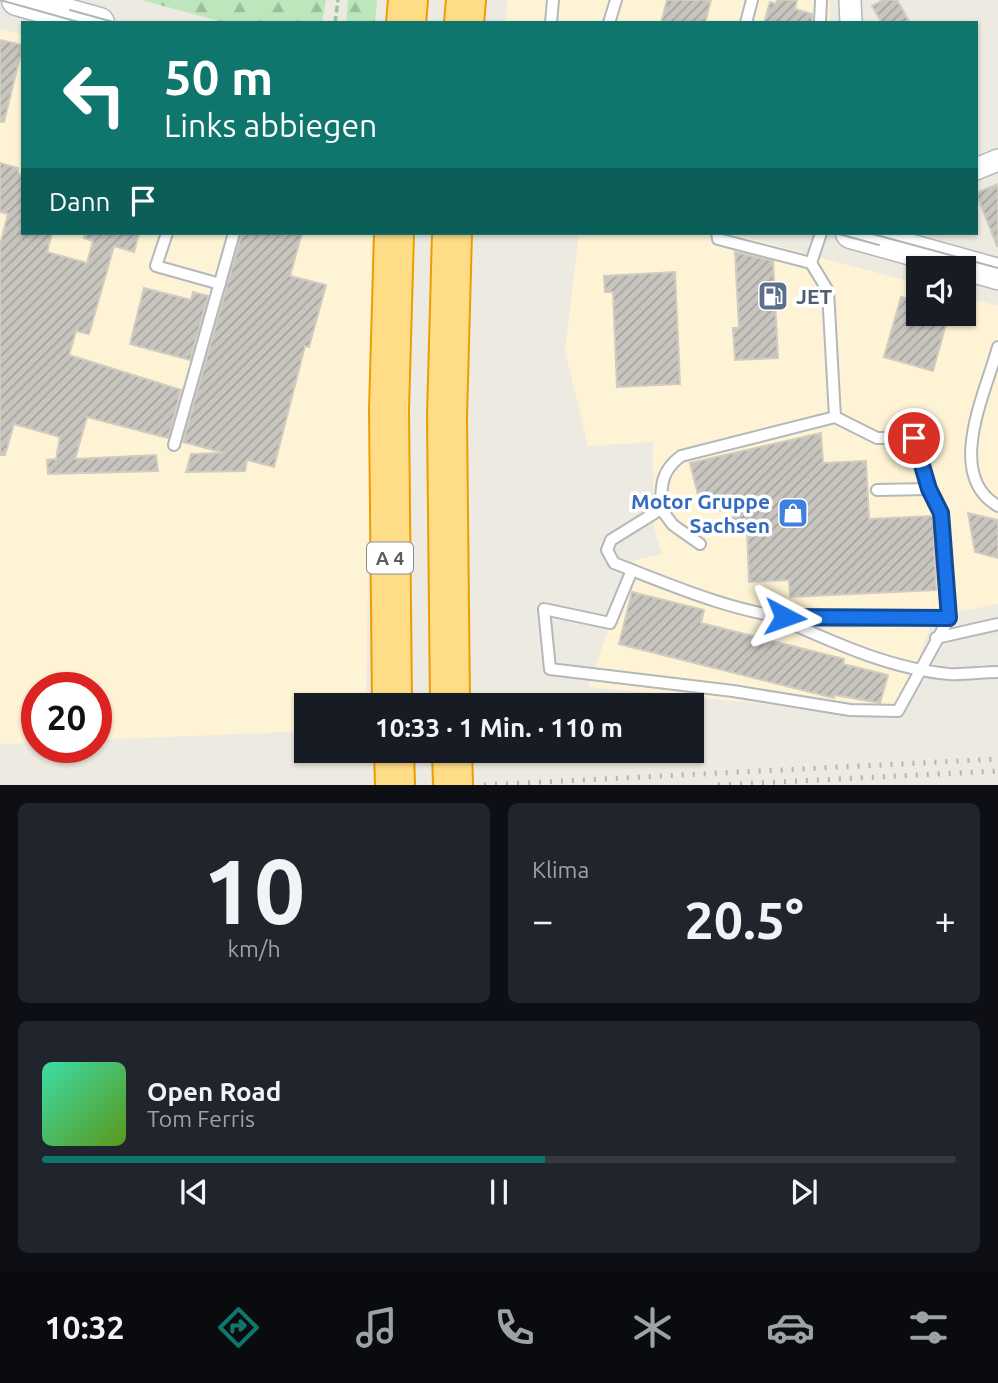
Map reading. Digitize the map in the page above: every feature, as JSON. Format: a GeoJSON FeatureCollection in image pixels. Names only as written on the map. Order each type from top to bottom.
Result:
{"type":"FeatureCollection","features":[{"type":"Feature","properties":{"kind":"highway"},"geometry":{"type":"LineString","coordinates":[[406,21],[408,0]]}},
{"type":"Feature","properties":{"kind":"highway"},"geometry":{"type":"LineString","coordinates":[[464,21],[466,0]]}},
{"type":"Feature","properties":{"kind":"highway","name":"A 4"},"geometry":{"type":"LineString","coordinates":[[392,693],[389,410],[394,235]]}},
{"type":"Feature","properties":{"kind":"highway"},"geometry":{"type":"LineString","coordinates":[[450,693],[447,417],[452,235]]}},
{"type":"Feature","properties":{"kind":"highway"},"geometry":{"type":"LineString","coordinates":[[394,763],[395,785]]}},
{"type":"Feature","properties":{"kind":"highway"},"geometry":{"type":"LineString","coordinates":[[452,763],[453,785]]}},
{"type":"Feature","properties":{"kind":"main road"},"geometry":{"type":"LineString","coordinates":[[17,0],[92,21]]}},
{"type":"Feature","properties":{"kind":"main road"},"geometry":{"type":"LineString","coordinates":[[860,235],[998,274]]}},
{"type":"Feature","properties":{"kind":"street"},"geometry":{"type":"LineString","coordinates":[[850,0],[851,21]]}},
{"type":"Feature","properties":{"kind":"street"},"geometry":{"type":"LineString","coordinates":[[978,168],[998,160]]}},
{"type":"Feature","properties":{"kind":"lane"},"geometry":{"type":"LineString","coordinates":[[551,21],[553,0]]}},
{"type":"Feature","properties":{"kind":"lane"},"geometry":{"type":"LineString","coordinates":[[610,21],[616,0]]}},
{"type":"Feature","properties":{"kind":"lane"},"geometry":{"type":"LineString","coordinates":[[747,21],[752,0]]}},
{"type":"Feature","properties":{"kind":"lane"},"geometry":{"type":"LineString","coordinates":[[820,21],[821,0]]}},
{"type":"Feature","properties":{"kind":"lane"},"geometry":{"type":"LineString","coordinates":[[166,235],[156,266],[220,284]]}},
{"type":"Feature","properties":{"kind":"lane"},"geometry":{"type":"LineString","coordinates":[[174,445],[233,235]]}},
{"type":"Feature","properties":{"kind":"lane"},"geometry":{"type":"LineString","coordinates":[[717,235],[718,239],[811,263],[828,291],[835,417]]}},
{"type":"Feature","properties":{"kind":"lane"},"geometry":{"type":"LineString","coordinates":[[811,263],[820,235]]}},
{"type":"Feature","properties":{"kind":"lane"},"geometry":{"type":"LineString","coordinates":[[998,347],[970,442],[970,460],[977,485],[989,501],[998,506]]}},
{"type":"Feature","properties":{"kind":"lane"},"geometry":{"type":"LineString","coordinates":[[632,570],[610,623],[544,609],[550,669],[733,691],[850,710],[898,711],[949,618],[941,513],[929,489],[914,438],[877,438],[835,417],[681,456],[668,466],[661,481],[661,509],[673,525],[701,544]]}},
{"type":"Feature","properties":{"kind":"lane"},"geometry":{"type":"LineString","coordinates":[[877,490],[929,489]]}},
{"type":"Feature","properties":{"kind":"lane"},"geometry":{"type":"LineString","coordinates":[[661,509],[611,540],[607,550],[614,563],[683,591],[769,615],[852,650],[920,669],[950,674],[998,672]]}},
{"type":"Feature","properties":{"kind":"lane"},"geometry":{"type":"LineString","coordinates":[[769,615],[800,619],[949,618]]}},
{"type":"Feature","properties":{"kind":"lane"},"geometry":{"type":"LineString","coordinates":[[936,638],[998,624]]}},
{"type":"Feature","properties":{"kind":"path"},"geometry":{"type":"LineString","coordinates":[[335,21],[338,0]]}},
{"type":"Feature","properties":{"kind":"shaded area"},"geometry":{"type":"Polygon","coordinates":[[[507,0],[830,0],[830,21],[506,21],[507,0]]]}},
{"type":"Feature","properties":{"kind":"shaded area"},"geometry":{"type":"Polygon","coordinates":[[[0,29],[21,34],[21,235],[373,235],[366,693],[294,693],[294,732],[112,739],[112,672],[21,672],[21,743],[0,744],[0,29]]]}},
{"type":"Feature","properties":{"kind":"shaded area"},"geometry":{"type":"Polygon","coordinates":[[[579,235],[736,235],[906,281],[906,326],[976,326],[976,300],[998,306],[998,604],[934,616],[898,717],[704,698],[704,693],[650,693],[588,687],[633,561],[662,554],[654,528],[653,442],[588,446],[565,351],[579,235]]]}},
{"type":"Feature","properties":{"kind":"green space"},"geometry":{"type":"Polygon","coordinates":[[[142,0],[326,0],[322,21],[219,21],[142,0]]]}},
{"type":"Feature","properties":{"kind":"green space"},"geometry":{"type":"Polygon","coordinates":[[[348,0],[377,0],[375,21],[346,21],[348,0]]]}},
{"type":"Feature","properties":{"kind":"building"},"geometry":{"type":"Polygon","coordinates":[[[667,0],[711,0],[706,21],[662,21],[667,0]]]}},
{"type":"Feature","properties":{"kind":"building"},"geometry":{"type":"Polygon","coordinates":[[[777,0],[797,0],[795,9],[812,14],[812,21],[765,21],[770,2],[776,4],[777,0]]]}},
{"type":"Feature","properties":{"kind":"building"},"geometry":{"type":"Polygon","coordinates":[[[883,0],[897,0],[909,21],[881,21],[872,6],[883,0]]]}},
{"type":"Feature","properties":{"kind":"building"},"geometry":{"type":"Polygon","coordinates":[[[0,40],[21,45],[21,53],[4,122],[0,122],[0,40]]]}},
{"type":"Feature","properties":{"kind":"building"},"geometry":{"type":"Polygon","coordinates":[[[0,163],[18,168],[18,174],[21,175],[21,235],[51,235],[47,252],[87,263],[93,241],[84,238],[85,235],[138,235],[134,252],[114,246],[89,334],[76,331],[69,355],[181,390],[168,438],[87,417],[75,459],[156,455],[158,471],[48,474],[47,460],[56,459],[60,437],[14,424],[5,455],[0,455],[0,245],[8,214],[0,212],[0,163]]]}},
{"type":"Feature","properties":{"kind":"building"},"geometry":{"type":"Polygon","coordinates":[[[998,184],[998,246],[978,198],[978,192],[998,184]]]}},
{"type":"Feature","properties":{"kind":"building"},"geometry":{"type":"Polygon","coordinates":[[[241,235],[301,235],[290,276],[326,285],[309,347],[305,346],[274,467],[247,460],[245,471],[186,472],[191,454],[225,453],[183,442],[241,235]]]}},
{"type":"Feature","properties":{"kind":"building"},"geometry":{"type":"Polygon","coordinates":[[[735,252],[773,261],[778,358],[735,360],[733,328],[739,328],[735,252]]]}},
{"type":"Feature","properties":{"kind":"building"},"geometry":{"type":"Polygon","coordinates":[[[675,272],[680,384],[617,387],[613,292],[605,292],[604,276],[675,272]]]}},
{"type":"Feature","properties":{"kind":"building"},"geometry":{"type":"Polygon","coordinates":[[[144,288],[191,300],[193,292],[208,296],[190,360],[130,344],[144,288]]]}},
{"type":"Feature","properties":{"kind":"building"},"geometry":{"type":"Polygon","coordinates":[[[901,297],[906,298],[906,326],[945,326],[933,371],[884,357],[901,297]]]}},
{"type":"Feature","properties":{"kind":"building","name":"Motor Gruppe Sachsen"},"geometry":{"type":"Polygon","coordinates":[[[821,433],[823,463],[866,461],[869,519],[933,516],[936,590],[790,597],[789,580],[749,582],[747,527],[733,528],[732,510],[702,511],[690,463],[821,433]]]}},
{"type":"Feature","properties":{"kind":"building"},"geometry":{"type":"Polygon","coordinates":[[[968,513],[998,520],[998,558],[975,552],[968,513]]]}},
{"type":"Feature","properties":{"kind":"building"},"geometry":{"type":"Polygon","coordinates":[[[632,592],[704,610],[701,623],[844,659],[843,664],[888,675],[880,703],[835,695],[834,698],[619,644],[632,592]]]}},
{"type":"Feature","properties":{"kind":"tram line"},"geometry":{"type":"LineString","coordinates":[[0,0],[75,21]]}},
{"type":"Feature","properties":{"kind":"tram line"},"geometry":{"type":"LineString","coordinates":[[70,10],[110,21]]}},
{"type":"Feature","properties":{"kind":"tram line"},"geometry":{"type":"LineString","coordinates":[[842,235],[879,245]]}},
{"type":"Feature","properties":{"kind":"tram line"},"geometry":{"type":"LineString","coordinates":[[876,235],[998,268]]}},
{"type":"Feature","properties":{"kind":"railway"},"geometry":{"type":"LineString","coordinates":[[484,785],[998,759]]}},
{"type":"Feature","properties":{"kind":"railway"},"geometry":{"type":"LineString","coordinates":[[718,785],[998,771]]}},
{"type":"Feature","properties":{"kind":"place","name":"JET"},"geometry":{"type":"Point","coordinates":[773,296]}},
{"type":"Feature","properties":{"kind":"place","name":"Motor Gruppe Sachsen"},"geometry":{"type":"Point","coordinates":[793,513]}},
{"type":"Feature","properties":{"kind":"route"},"geometry":{"type":"LineString","coordinates":[[785,617],[949,618],[941,513],[929,489],[914,438]]}}]}
